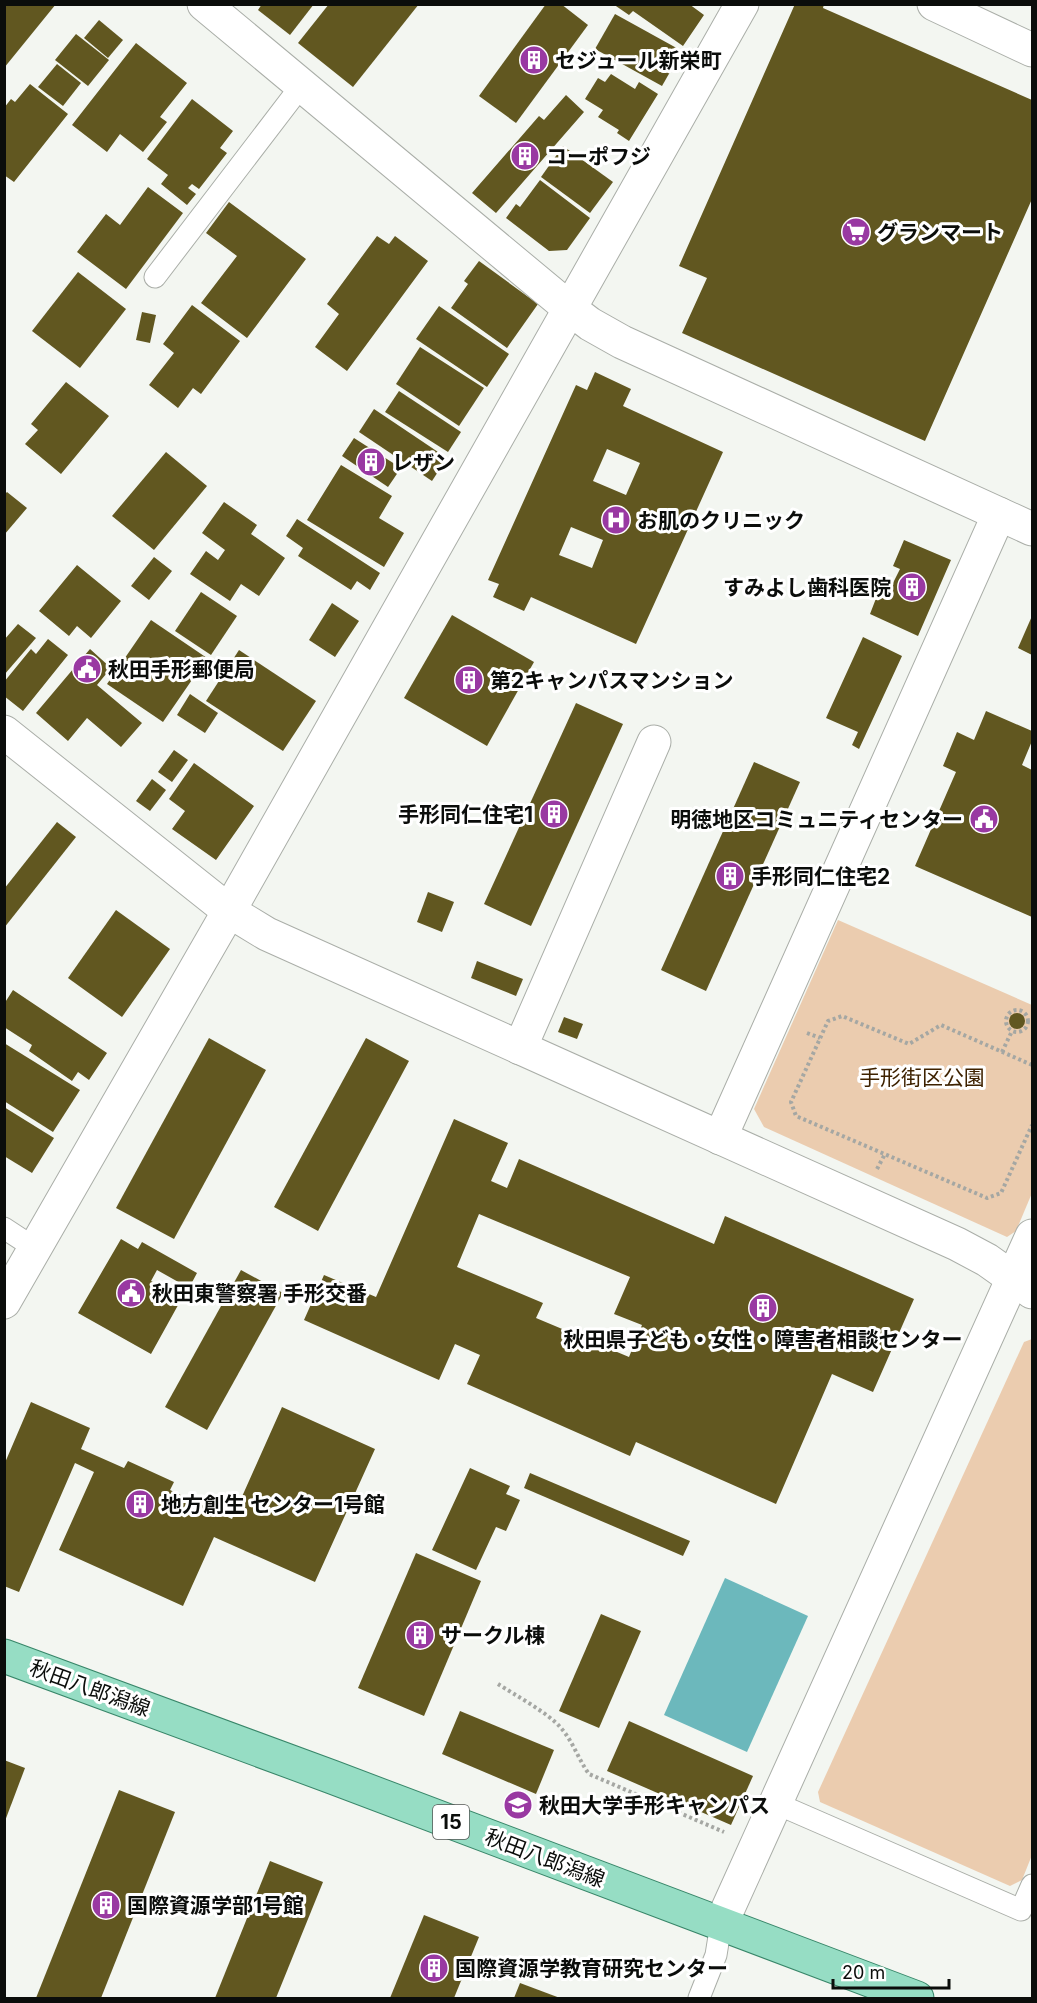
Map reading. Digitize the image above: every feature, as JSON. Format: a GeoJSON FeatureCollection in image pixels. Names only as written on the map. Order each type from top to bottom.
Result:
{"type":"FeatureCollection","features":[{"type":"Feature","properties":{"kind":"main road","name":"秋田八郎潟線"},"geometry":{"type":"LineString","coordinates":[[4,1656],[917,1998]]}},
{"type":"Feature","properties":{"kind":"street"},"geometry":{"type":"LineString","coordinates":[[204,4],[590,324],[622,342],[1032,529]]}},
{"type":"Feature","properties":{"kind":"street"},"geometry":{"type":"LineString","coordinates":[[4,1302],[230,911],[742,4]]}},
{"type":"Feature","properties":{"kind":"street"},"geometry":{"type":"LineString","coordinates":[[934,4],[1032,50]]}},
{"type":"Feature","properties":{"kind":"street"},"geometry":{"type":"LineString","coordinates":[[720,1138],[999,514]]}},
{"type":"Feature","properties":{"kind":"street"},"geometry":{"type":"LineString","coordinates":[[4,732],[230,911],[267,934],[957,1244],[987,1260],[1023,1286]]}},
{"type":"Feature","properties":{"kind":"street"},"geometry":{"type":"LineString","coordinates":[[520,1048],[654,742]]}},
{"type":"Feature","properties":{"kind":"street"},"geometry":{"type":"LineString","coordinates":[[721,1924],[755,1845],[1023,1286],[1032,1236]]}},
{"type":"Feature","properties":{"kind":"lane"},"geometry":{"type":"LineString","coordinates":[[154,278],[301,86]]}},
{"type":"Feature","properties":{"kind":"lane"},"geometry":{"type":"LineString","coordinates":[[4,1228],[36,1249]]}},
{"type":"Feature","properties":{"kind":"lane"},"geometry":{"type":"LineString","coordinates":[[775,1803],[1021,1910],[1032,1885]]}},
{"type":"Feature","properties":{"kind":"lane"},"geometry":{"type":"LineString","coordinates":[[699,1998],[716,1955],[721,1924]]}},
{"type":"Feature","properties":{"kind":"path"},"geometry":{"type":"LineString","coordinates":[[1011,1012],[1023,1012],[1027,1018],[1027,1025],[1020,1032],[1012,1031],[1006,1025],[1006,1017],[1011,1012]]}},
{"type":"Feature","properties":{"kind":"path"},"geometry":{"type":"LineString","coordinates":[[1032,1065],[941,1025],[909,1044],[842,1016],[828,1021],[791,1102],[796,1116],[987,1198],[1000,1193],[1032,1125]]}},
{"type":"Feature","properties":{"kind":"path"},"geometry":{"type":"LineString","coordinates":[[1002,1052],[1012,1031]]}},
{"type":"Feature","properties":{"kind":"path"},"geometry":{"type":"LineString","coordinates":[[498,1684],[559,1725],[573,1744],[580,1761],[589,1774],[755,1845]]}},
{"type":"Feature","properties":{"kind":"green space","name":"手形街区公園"},"geometry":{"type":"Polygon","coordinates":[[[838,920],[1032,1005],[1032,1193],[1016,1231],[1007,1237],[764,1127],[754,1109],[838,920]]]}},
{"type":"Feature","properties":{"kind":"green space"},"geometry":{"type":"Polygon","coordinates":[[[1032,1339],[1032,1855],[1022,1880],[1010,1886],[820,1802],[818,1792],[1024,1342],[1032,1339]]]}},
{"type":"Feature","properties":{"kind":"water"},"geometry":{"type":"Polygon","coordinates":[[[725,1578],[808,1616],[747,1752],[664,1715],[725,1578]]]}},
{"type":"Feature","properties":{"kind":"building"},"geometry":{"type":"Polygon","coordinates":[[[4,4],[56,4],[4,68],[4,4]]]}},
{"type":"Feature","properties":{"kind":"building"},"geometry":{"type":"Polygon","coordinates":[[[262,4],[314,4],[290,35],[258,10],[262,4]]]}},
{"type":"Feature","properties":{"kind":"building"},"geometry":{"type":"Polygon","coordinates":[[[329,4],[419,4],[353,87],[298,43],[329,4]]]}},
{"type":"Feature","properties":{"kind":"building","name":"セジュール新栄町"},"geometry":{"type":"Polygon","coordinates":[[[546,4],[561,4],[588,25],[516,123],[479,96],[546,4]]]}},
{"type":"Feature","properties":{"kind":"building"},"geometry":{"type":"Polygon","coordinates":[[[613,4],[689,4],[704,15],[683,46],[633,11],[629,15],[613,4]]]}},
{"type":"Feature","properties":{"kind":"building","name":"グランマート"},"geometry":{"type":"Polygon","coordinates":[[[795,4],[824,4],[823,8],[1032,100],[1032,199],[925,441],[682,333],[707,278],[679,266],[795,4]]]}},
{"type":"Feature","properties":{"kind":"building"},"geometry":{"type":"Polygon","coordinates":[[[615,14],[682,51],[662,86],[595,49],[615,14]]]}},
{"type":"Feature","properties":{"kind":"building"},"geometry":{"type":"Polygon","coordinates":[[[99,20],[123,40],[108,58],[84,38],[99,20]]]}},
{"type":"Feature","properties":{"kind":"building"},"geometry":{"type":"Polygon","coordinates":[[[76,34],[109,60],[88,86],[55,60],[76,34]]]}},
{"type":"Feature","properties":{"kind":"building"},"geometry":{"type":"Polygon","coordinates":[[[136,43],[187,83],[160,117],[167,122],[143,152],[120,134],[107,152],[72,125],[136,43]]]}},
{"type":"Feature","properties":{"kind":"building"},"geometry":{"type":"Polygon","coordinates":[[[57,64],[81,83],[63,106],[38,87],[57,64]]]}},
{"type":"Feature","properties":{"kind":"building"},"geometry":{"type":"Polygon","coordinates":[[[611,74],[635,89],[639,82],[658,94],[629,141],[617,133],[619,130],[598,117],[603,110],[585,99],[598,78],[605,82],[611,74]]]}},
{"type":"Feature","properties":{"kind":"building"},"geometry":{"type":"Polygon","coordinates":[[[30,84],[68,114],[14,182],[4,175],[4,108],[11,99],[15,102],[30,84]]]}},
{"type":"Feature","properties":{"kind":"building","name":"コーポフジ"},"geometry":{"type":"Polygon","coordinates":[[[566,95],[584,112],[496,213],[472,193],[539,116],[544,120],[566,95]]]}},
{"type":"Feature","properties":{"kind":"building"},"geometry":{"type":"Polygon","coordinates":[[[192,99],[233,131],[220,148],[227,153],[199,189],[192,184],[188,188],[196,194],[187,205],[161,184],[168,175],[147,159],[192,99]]]}},
{"type":"Feature","properties":{"kind":"building"},"geometry":{"type":"Polygon","coordinates":[[[563,146],[613,182],[590,213],[541,177],[563,146]]]}},
{"type":"Feature","properties":{"kind":"building"},"geometry":{"type":"Polygon","coordinates":[[[540,180],[590,218],[567,250],[549,251],[506,218],[516,204],[520,207],[540,180]]]}},
{"type":"Feature","properties":{"kind":"building"},"geometry":{"type":"Polygon","coordinates":[[[148,187],[183,213],[126,289],[77,252],[106,214],[120,225],[148,187]]]}},
{"type":"Feature","properties":{"kind":"building"},"geometry":{"type":"Polygon","coordinates":[[[229,202],[306,259],[247,338],[201,303],[237,256],[206,233],[229,202]]]}},
{"type":"Feature","properties":{"kind":"building"},"geometry":{"type":"Polygon","coordinates":[[[377,236],[389,244],[395,236],[428,261],[347,371],[315,347],[339,314],[327,304],[377,236]]]}},
{"type":"Feature","properties":{"kind":"building"},"geometry":{"type":"Polygon","coordinates":[[[479,261],[538,304],[507,348],[451,308],[468,284],[464,281],[479,261]]]}},
{"type":"Feature","properties":{"kind":"building"},"geometry":{"type":"Polygon","coordinates":[[[78,272],[126,309],[80,368],[32,331],[78,272]]]}},
{"type":"Feature","properties":{"kind":"building"},"geometry":{"type":"Polygon","coordinates":[[[192,305],[240,341],[201,394],[193,388],[178,408],[149,385],[174,353],[163,344],[192,305]]]}},
{"type":"Feature","properties":{"kind":"building"},"geometry":{"type":"Polygon","coordinates":[[[439,306],[509,354],[487,387],[416,339],[439,306]]]}},
{"type":"Feature","properties":{"kind":"building"},"geometry":{"type":"Polygon","coordinates":[[[142,312],[156,315],[150,343],[136,340],[142,312]]]}},
{"type":"Feature","properties":{"kind":"building"},"geometry":{"type":"Polygon","coordinates":[[[420,347],[484,388],[459,426],[396,384],[420,347]]]}},
{"type":"Feature","properties":{"kind":"building"},"geometry":{"type":"Polygon","coordinates":[[[595,372],[631,389],[623,406],[723,452],[636,644],[531,597],[524,611],[493,597],[499,584],[488,580],[576,385],[587,390],[595,372]],[[607,449],[593,481],[626,495],[640,463],[607,449]],[[571,527],[559,555],[592,568],[603,540],[571,527]]]}},
{"type":"Feature","properties":{"kind":"building"},"geometry":{"type":"Polygon","coordinates":[[[66,382],[109,416],[61,474],[25,444],[38,430],[31,424],[66,382]]]}},
{"type":"Feature","properties":{"kind":"building"},"geometry":{"type":"Polygon","coordinates":[[[399,391],[461,432],[448,452],[385,412],[399,391]]]}},
{"type":"Feature","properties":{"kind":"building"},"geometry":{"type":"Polygon","coordinates":[[[374,409],[447,458],[432,481],[359,432],[374,409]]]}},
{"type":"Feature","properties":{"kind":"building","name":"レザン"},"geometry":{"type":"Polygon","coordinates":[[[354,438],[401,468],[388,487],[342,456],[354,438]]]}},
{"type":"Feature","properties":{"kind":"building"},"geometry":{"type":"Polygon","coordinates":[[[166,452],[207,486],[154,550],[112,516],[166,452]]]}},
{"type":"Feature","properties":{"kind":"building"},"geometry":{"type":"Polygon","coordinates":[[[341,465],[392,496],[379,518],[404,533],[384,567],[307,520],[341,465]]]}},
{"type":"Feature","properties":{"kind":"building"},"geometry":{"type":"Polygon","coordinates":[[[7,492],[27,508],[4,535],[4,495],[7,492]]]}},
{"type":"Feature","properties":{"kind":"building"},"geometry":{"type":"Polygon","coordinates":[[[224,502],[257,525],[251,534],[285,558],[259,596],[241,584],[230,601],[190,574],[206,551],[218,560],[225,550],[202,533],[224,502]]]}},
{"type":"Feature","properties":{"kind":"building"},"geometry":{"type":"Polygon","coordinates":[[[297,519],[380,573],[370,590],[357,581],[351,590],[298,556],[303,548],[286,536],[297,519]]]}},
{"type":"Feature","properties":{"kind":"building","name":"すみよし歯科医院"},"geometry":{"type":"Polygon","coordinates":[[[904,540],[951,560],[918,636],[870,614],[880,588],[884,589],[887,585],[891,587],[900,569],[893,566],[904,540]]]}},
{"type":"Feature","properties":{"kind":"building"},"geometry":{"type":"Polygon","coordinates":[[[154,557],[172,571],[149,600],[131,586],[154,557]]]}},
{"type":"Feature","properties":{"kind":"building"},"geometry":{"type":"Polygon","coordinates":[[[77,565],[121,601],[91,638],[77,626],[69,636],[39,611],[77,565]]]}},
{"type":"Feature","properties":{"kind":"building"},"geometry":{"type":"Polygon","coordinates":[[[201,592],[237,616],[211,655],[175,631],[201,592]]]}},
{"type":"Feature","properties":{"kind":"building"},"geometry":{"type":"Polygon","coordinates":[[[332,603],[359,621],[335,657],[309,640],[332,603]]]}},
{"type":"Feature","properties":{"kind":"building","name":"第2キャンパスマンション"},"geometry":{"type":"Polygon","coordinates":[[[452,615],[534,662],[487,746],[404,698],[452,615]]]}},
{"type":"Feature","properties":{"kind":"building"},"geometry":{"type":"Polygon","coordinates":[[[1032,616],[1032,655],[1018,648],[1032,616]]]}},
{"type":"Feature","properties":{"kind":"building"},"geometry":{"type":"Polygon","coordinates":[[[151,620],[207,658],[163,722],[107,684],[151,620]]]}},
{"type":"Feature","properties":{"kind":"building"},"geometry":{"type":"Polygon","coordinates":[[[18,624],[36,638],[4,675],[4,640],[18,624]]]}},
{"type":"Feature","properties":{"kind":"building"},"geometry":{"type":"Polygon","coordinates":[[[863,637],[902,656],[859,749],[852,745],[858,732],[826,718],[863,637]]]}},
{"type":"Feature","properties":{"kind":"building"},"geometry":{"type":"Polygon","coordinates":[[[48,639],[68,655],[23,711],[4,696],[4,682],[31,649],[36,654],[48,639]]]}},
{"type":"Feature","properties":{"kind":"building"},"geometry":{"type":"Polygon","coordinates":[[[90,649],[111,668],[97,685],[142,723],[121,747],[87,718],[68,741],[36,713],[90,649]]]}},
{"type":"Feature","properties":{"kind":"building"},"geometry":{"type":"Polygon","coordinates":[[[239,650],[316,701],[283,751],[206,701],[239,650]]]}},
{"type":"Feature","properties":{"kind":"building"},"geometry":{"type":"Polygon","coordinates":[[[190,694],[218,713],[205,733],[177,715],[190,694]]]}},
{"type":"Feature","properties":{"kind":"building","name":"手形同仁住宅1"},"geometry":{"type":"Polygon","coordinates":[[[576,703],[623,724],[531,926],[484,904],[576,703]]]}},
{"type":"Feature","properties":{"kind":"building","name":"明徳地区コミュニティセンター"},"geometry":{"type":"Polygon","coordinates":[[[986,711],[1032,731],[1032,741],[1022,765],[1032,770],[1032,917],[915,866],[956,772],[943,766],[957,732],[974,740],[986,711]]]}},
{"type":"Feature","properties":{"kind":"building"},"geometry":{"type":"Polygon","coordinates":[[[174,750],[188,760],[172,782],[158,772],[174,750]]]}},
{"type":"Feature","properties":{"kind":"building","name":"手形同仁住宅2"},"geometry":{"type":"Polygon","coordinates":[[[754,762],[800,782],[706,991],[661,970],[754,762]]]}},
{"type":"Feature","properties":{"kind":"building"},"geometry":{"type":"Polygon","coordinates":[[[194,763],[254,806],[216,860],[172,829],[185,811],[169,799],[194,763]]]}},
{"type":"Feature","properties":{"kind":"building"},"geometry":{"type":"Polygon","coordinates":[[[152,779],[166,790],[150,811],[136,801],[152,779]]]}},
{"type":"Feature","properties":{"kind":"building"},"geometry":{"type":"Polygon","coordinates":[[[57,822],[76,837],[4,928],[4,889],[57,822]]]}},
{"type":"Feature","properties":{"kind":"building"},"geometry":{"type":"Polygon","coordinates":[[[428,892],[454,902],[442,932],[417,922],[428,892]]]}},
{"type":"Feature","properties":{"kind":"building"},"geometry":{"type":"Polygon","coordinates":[[[116,910],[170,949],[122,1017],[68,978],[116,910]]]}},
{"type":"Feature","properties":{"kind":"building"},"geometry":{"type":"Polygon","coordinates":[[[477,961],[523,979],[516,996],[471,978],[477,961]]]}},
{"type":"Feature","properties":{"kind":"building"},"geometry":{"type":"Polygon","coordinates":[[[13,990],[107,1053],[89,1080],[78,1072],[72,1081],[29,1051],[32,1045],[4,1027],[4,1004],[13,990]]]}},
{"type":"Feature","properties":{"kind":"building"},"geometry":{"type":"Polygon","coordinates":[[[1017,1013],[1023,1015],[1025,1021],[1023,1027],[1017,1029],[1011,1027],[1009,1021],[1011,1015],[1017,1013]]]}},
{"type":"Feature","properties":{"kind":"building"},"geometry":{"type":"Polygon","coordinates":[[[564,1017],[583,1024],[577,1039],[558,1032],[564,1017]]]}},
{"type":"Feature","properties":{"kind":"building"},"geometry":{"type":"Polygon","coordinates":[[[209,1038],[266,1070],[174,1239],[116,1208],[209,1038]]]}},
{"type":"Feature","properties":{"kind":"building"},"geometry":{"type":"Polygon","coordinates":[[[366,1038],[409,1061],[318,1231],[274,1207],[366,1038]]]}},
{"type":"Feature","properties":{"kind":"building"},"geometry":{"type":"Polygon","coordinates":[[[4,1043],[80,1090],[53,1132],[4,1101],[4,1043]]]}},
{"type":"Feature","properties":{"kind":"building"},"geometry":{"type":"Polygon","coordinates":[[[4,1107],[54,1138],[32,1173],[4,1156],[4,1107]]]}},
{"type":"Feature","properties":{"kind":"building","name":"秋田県子ども・女性・障害者相談センター"},"geometry":{"type":"Polygon","coordinates":[[[454,1119],[508,1143],[491,1181],[507,1188],[519,1159],[714,1244],[725,1216],[914,1299],[873,1392],[832,1374],[776,1504],[636,1442],[630,1456],[467,1384],[480,1355],[455,1344],[439,1380],[304,1320],[324,1275],[376,1297],[454,1119]],[[479,1214],[457,1267],[543,1303],[536,1318],[629,1357],[642,1325],[614,1314],[630,1277],[479,1214]]]}},
{"type":"Feature","properties":{"kind":"building","name":"秋田東警察署 手形交番"},"geometry":{"type":"Polygon","coordinates":[[[121,1239],[138,1249],[142,1242],[197,1273],[189,1288],[157,1270],[151,1281],[182,1298],[151,1354],[78,1313],[121,1239]]]}},
{"type":"Feature","properties":{"kind":"building"},"geometry":{"type":"Polygon","coordinates":[[[241,1270],[283,1293],[207,1430],[165,1407],[241,1270]]]}},
{"type":"Feature","properties":{"kind":"building","name":"地方創生 センター1号館"},"geometry":{"type":"Polygon","coordinates":[[[31,1402],[90,1428],[81,1449],[124,1468],[128,1461],[174,1482],[170,1490],[232,1519],[282,1407],[375,1449],[315,1582],[214,1537],[183,1606],[59,1550],[94,1472],[75,1463],[19,1592],[4,1586],[4,1465],[31,1402]]]}},
{"type":"Feature","properties":{"kind":"building","name":"サークル棟"},"geometry":{"type":"Polygon","coordinates":[[[470,1468],[510,1486],[506,1494],[520,1500],[506,1531],[496,1527],[476,1570],[432,1550],[470,1468]]]}},
{"type":"Feature","properties":{"kind":"building"},"geometry":{"type":"Polygon","coordinates":[[[530,1473],[690,1541],[683,1556],[524,1488],[530,1473]]]}},
{"type":"Feature","properties":{"kind":"building","name":"サークル棟"},"geometry":{"type":"Polygon","coordinates":[[[416,1553],[481,1581],[424,1716],[358,1688],[416,1553]]]}},
{"type":"Feature","properties":{"kind":"building","name":"サークル棟"},"geometry":{"type":"Polygon","coordinates":[[[601,1614],[641,1631],[599,1728],[559,1711],[601,1614]]]}},
{"type":"Feature","properties":{"kind":"building"},"geometry":{"type":"Polygon","coordinates":[[[460,1711],[554,1750],[536,1794],[442,1754],[460,1711]]]}},
{"type":"Feature","properties":{"kind":"building"},"geometry":{"type":"Polygon","coordinates":[[[629,1721],[753,1776],[731,1825],[607,1771],[629,1721]]]}},
{"type":"Feature","properties":{"kind":"building"},"geometry":{"type":"Polygon","coordinates":[[[4,1760],[25,1768],[5,1821],[4,1821],[4,1760]]]}},
{"type":"Feature","properties":{"kind":"building","name":"国際資源学部1号館"},"geometry":{"type":"Polygon","coordinates":[[[119,1790],[175,1812],[101,1998],[36,1998],[119,1790]]]}},
{"type":"Feature","properties":{"kind":"building","name":"国際資源学部1号館"},"geometry":{"type":"Polygon","coordinates":[[[270,1861],[323,1882],[276,1998],[215,1998],[270,1861]]]}},
{"type":"Feature","properties":{"kind":"building","name":"国際資源学教育研究センター"},"geometry":{"type":"Polygon","coordinates":[[[424,1915],[479,1937],[454,1998],[390,1998],[424,1915]]]}},
{"type":"Feature","properties":{"kind":"building"},"geometry":{"type":"Polygon","coordinates":[[[520,1983],[560,1998],[514,1998],[520,1983]]]}},
{"type":"Feature","properties":{"kind":"place","name":"セジュール新栄町"},"geometry":{"type":"Point","coordinates":[534,60]}},
{"type":"Feature","properties":{"kind":"place","name":"コーポフジ"},"geometry":{"type":"Point","coordinates":[525,156]}},
{"type":"Feature","properties":{"kind":"place","name":"グランマート"},"geometry":{"type":"Point","coordinates":[856,232]}},
{"type":"Feature","properties":{"kind":"place","name":"レザン"},"geometry":{"type":"Point","coordinates":[371,462]}},
{"type":"Feature","properties":{"kind":"place","name":"お肌のクリニック"},"geometry":{"type":"Point","coordinates":[616,520]}},
{"type":"Feature","properties":{"kind":"place","name":"すみよし歯科医院"},"geometry":{"type":"Point","coordinates":[912,587]}},
{"type":"Feature","properties":{"kind":"place","name":"秋田手形郵便局"},"geometry":{"type":"Point","coordinates":[87,669]}},
{"type":"Feature","properties":{"kind":"place","name":"第2キャンパスマンション"},"geometry":{"type":"Point","coordinates":[469,680]}},
{"type":"Feature","properties":{"kind":"place","name":"手形同仁住宅1"},"geometry":{"type":"Point","coordinates":[554,814]}},
{"type":"Feature","properties":{"kind":"place","name":"明徳地区コミュニティセンター"},"geometry":{"type":"Point","coordinates":[984,819]}},
{"type":"Feature","properties":{"kind":"place","name":"手形同仁住宅2"},"geometry":{"type":"Point","coordinates":[730,876]}},
{"type":"Feature","properties":{"kind":"place","name":"秋田東警察署 手形交番"},"geometry":{"type":"Point","coordinates":[131,1293]}},
{"type":"Feature","properties":{"kind":"place","name":"秋田県子ども・女性・障害者相談センター"},"geometry":{"type":"Point","coordinates":[763,1308]}},
{"type":"Feature","properties":{"kind":"place","name":"地方創生 センター1号館"},"geometry":{"type":"Point","coordinates":[140,1504]}},
{"type":"Feature","properties":{"kind":"place","name":"サークル棟"},"geometry":{"type":"Point","coordinates":[420,1635]}},
{"type":"Feature","properties":{"kind":"place","name":"秋田大学手形キャンパス"},"geometry":{"type":"Point","coordinates":[518,1805]}},
{"type":"Feature","properties":{"kind":"place","name":"国際資源学部1号館"},"geometry":{"type":"Point","coordinates":[106,1905]}},
{"type":"Feature","properties":{"kind":"place","name":"国際資源学教育研究センター"},"geometry":{"type":"Point","coordinates":[434,1968]}}]}
